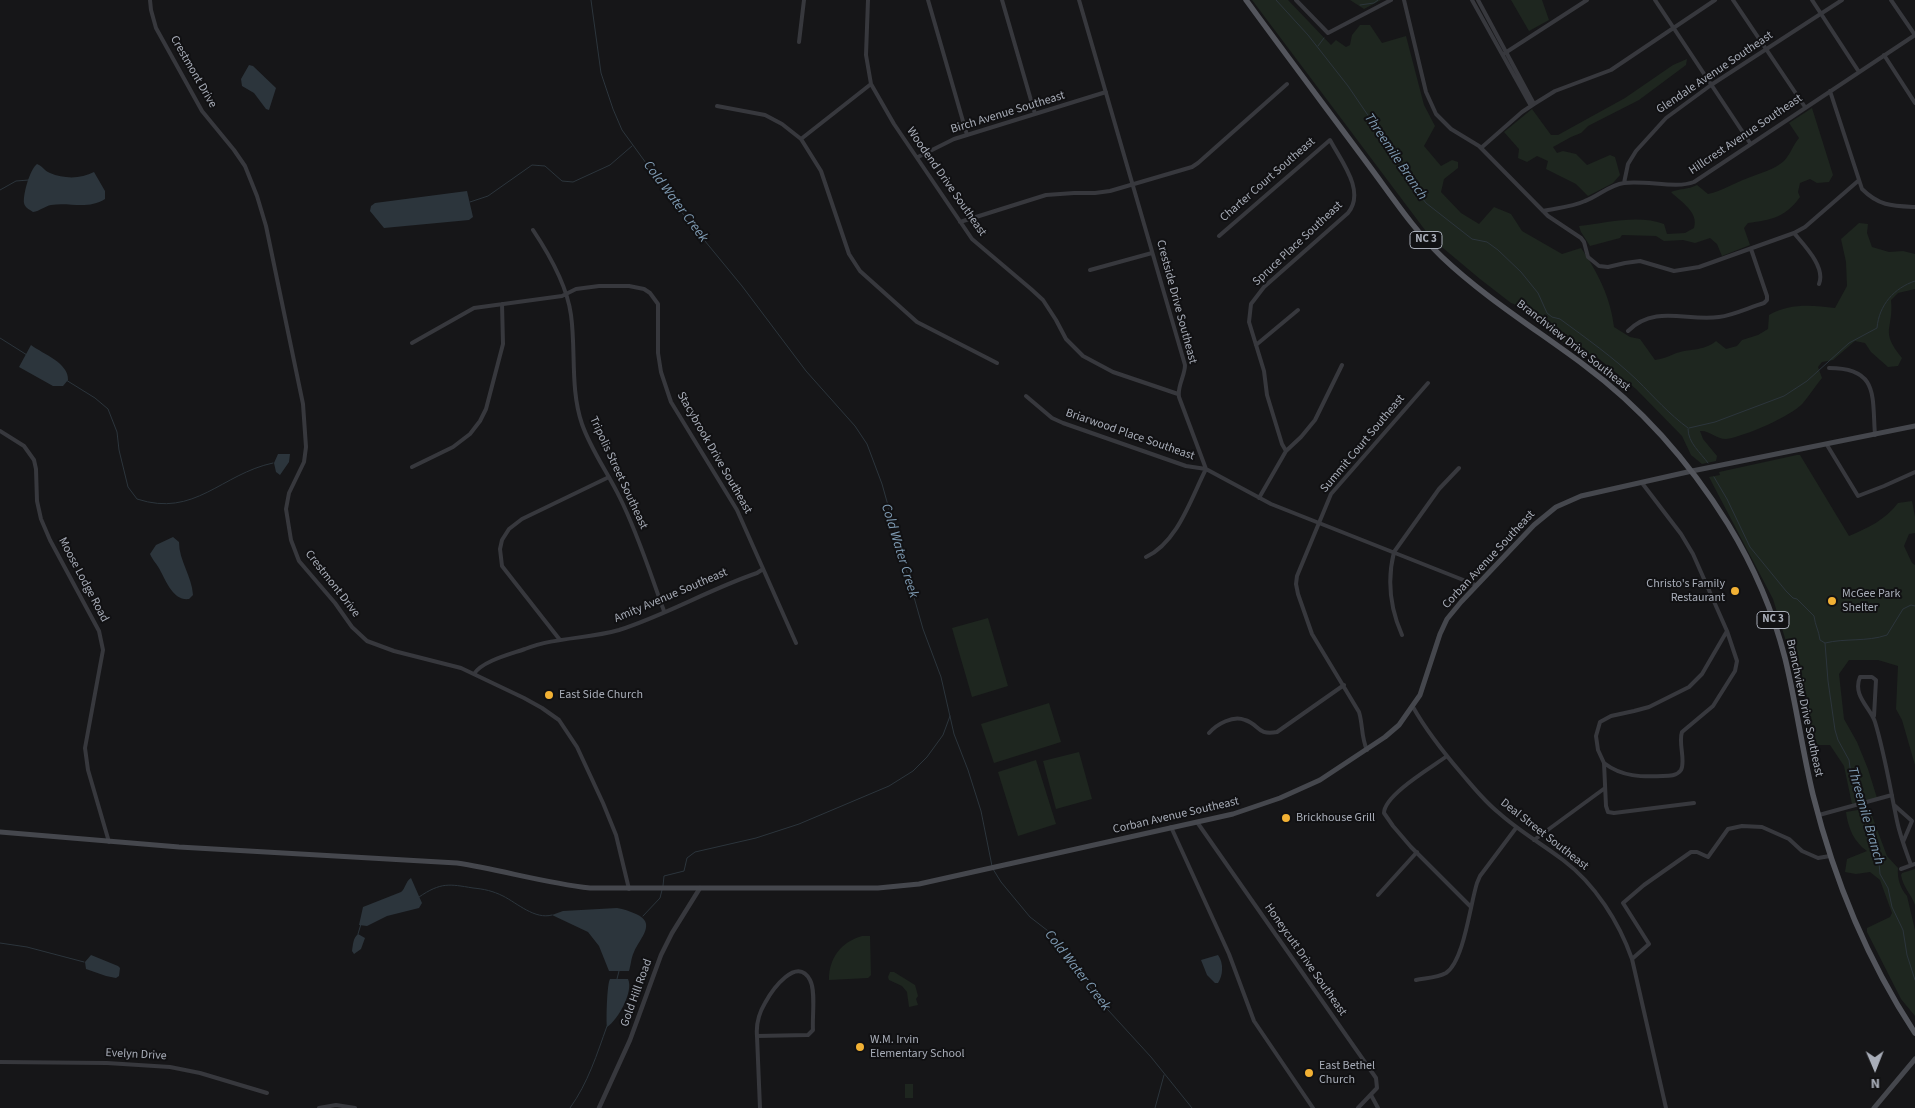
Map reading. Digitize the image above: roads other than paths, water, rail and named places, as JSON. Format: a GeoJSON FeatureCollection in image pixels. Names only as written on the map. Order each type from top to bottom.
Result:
{"type":"FeatureCollection","features":[{"type":"Feature","properties":{"kind":"main road","name":"Branchview Drive Southeast"},"geometry":{"type":"LineString","coordinates":[[1246,0],[1425,240],[1468,280],[1604,381],[1637,410],[1692,471],[1706,490],[1743,549],[1767,603],[1784,656],[1818,815],[1846,901],[1871,956],[1915,1033]]}},
{"type":"Feature","properties":{"kind":"main road","name":"Corban Avenue Southeast"},"geometry":{"type":"LineString","coordinates":[[0,832],[109,842],[457,863],[490,868],[573,886],[629,889],[878,888],[919,884],[1232,814],[1295,792],[1335,771],[1367,750],[1399,725],[1413,707],[1423,687],[1444,626],[1452,612],[1534,525],[1556,507],[1581,496],[1692,471],[1915,426]]}},
{"type":"Feature","properties":{"kind":"main road"},"geometry":{"type":"LineString","coordinates":[[1874,1108],[1915,1059]]}},
{"type":"Feature","properties":{"kind":"street","name":"Crestmont Drive"},"geometry":{"type":"LineString","coordinates":[[150,0],[156,28],[202,111],[244,166],[257,196],[266,226],[281,306],[300,386],[304,421],[306,447],[304,462],[289,493],[286,509],[291,540],[296,554],[304,567],[335,603],[352,627],[367,641],[388,649],[454,666],[474,674],[542,708],[553,715],[564,726],[586,766],[616,835],[629,889]]}},
{"type":"Feature","properties":{"kind":"street"},"geometry":{"type":"LineString","coordinates":[[799,42],[804,0]]}},
{"type":"Feature","properties":{"kind":"street","name":"Woodend Drive Southeast"},"geometry":{"type":"LineString","coordinates":[[868,0],[866,55],[870,84],[894,124],[977,245],[1010,270],[1043,300],[1066,339],[1083,356],[1113,372],[1178,394]]}},
{"type":"Feature","properties":{"kind":"street"},"geometry":{"type":"LineString","coordinates":[[928,0],[967,135]]}},
{"type":"Feature","properties":{"kind":"street"},"geometry":{"type":"LineString","coordinates":[[1002,0],[1036,114]]}},
{"type":"Feature","properties":{"kind":"street","name":"Crestside Drive Southeast"},"geometry":{"type":"LineString","coordinates":[[1079,0],[1185,365],[1178,394]]}},
{"type":"Feature","properties":{"kind":"street"},"geometry":{"type":"LineString","coordinates":[[1296,0],[1328,33],[1391,0]]}},
{"type":"Feature","properties":{"kind":"street"},"geometry":{"type":"LineString","coordinates":[[1404,0],[1431,106],[1445,124],[1481,148],[1544,211],[1559,224],[1581,238],[1588,256],[1593,262],[1602,267],[1640,261],[1669,270],[1699,267],[1794,233],[1805,227],[1858,180]]}},
{"type":"Feature","properties":{"kind":"street"},"geometry":{"type":"LineString","coordinates":[[1472,0],[1505,53]]}},
{"type":"Feature","properties":{"kind":"street"},"geometry":{"type":"LineString","coordinates":[[1478,0],[1533,105]]}},
{"type":"Feature","properties":{"kind":"street"},"geometry":{"type":"LineString","coordinates":[[1505,53],[1587,0]]}},
{"type":"Feature","properties":{"kind":"street"},"geometry":{"type":"LineString","coordinates":[[1655,0],[1750,143]]}},
{"type":"Feature","properties":{"kind":"street"},"geometry":{"type":"LineString","coordinates":[[1481,148],[1533,105],[1561,89],[1611,70],[1716,0]]}},
{"type":"Feature","properties":{"kind":"street"},"geometry":{"type":"LineString","coordinates":[[1733,0],[1805,107]]}},
{"type":"Feature","properties":{"kind":"street"},"geometry":{"type":"LineString","coordinates":[[1812,0],[1859,72]]}},
{"type":"Feature","properties":{"kind":"street","name":"Glendale Avenue Southeast"},"geometry":{"type":"LineString","coordinates":[[1624,183],[1628,164],[1644,140],[1666,118],[1711,85],[1842,0]]}},
{"type":"Feature","properties":{"kind":"street"},"geometry":{"type":"LineString","coordinates":[[1891,0],[1915,35]]}},
{"type":"Feature","properties":{"kind":"street","name":"Hillcrest Avenue Southeast"},"geometry":{"type":"LineString","coordinates":[[1544,211],[1584,202],[1608,188],[1624,183],[1682,185],[1692,183],[1915,35]]}},
{"type":"Feature","properties":{"kind":"street"},"geometry":{"type":"LineString","coordinates":[[1884,55],[1915,103]]}},
{"type":"Feature","properties":{"kind":"street"},"geometry":{"type":"LineString","coordinates":[[801,139],[870,84]]}},
{"type":"Feature","properties":{"kind":"street"},"geometry":{"type":"LineString","coordinates":[[960,222],[1046,195],[1095,194],[1180,171],[1198,163],[1287,84]]}},
{"type":"Feature","properties":{"kind":"street"},"geometry":{"type":"LineString","coordinates":[[1830,91],[1858,180],[1865,192],[1884,205],[1915,207]]}},
{"type":"Feature","properties":{"kind":"street","name":"Birch Avenue Southeast"},"geometry":{"type":"LineString","coordinates":[[918,157],[936,147],[967,135],[1106,92]]}},
{"type":"Feature","properties":{"kind":"street"},"geometry":{"type":"LineString","coordinates":[[717,106],[764,115],[782,124],[801,139],[822,172],[848,254],[860,271],[917,322],[997,362]]}},
{"type":"Feature","properties":{"kind":"street","name":"Charter Court Southeast"},"geometry":{"type":"LineString","coordinates":[[1219,236],[1330,140]]}},
{"type":"Feature","properties":{"kind":"street","name":"Spruce Place Southeast"},"geometry":{"type":"LineString","coordinates":[[1286,451],[1282,444],[1267,395],[1264,371],[1248,316],[1251,304],[1264,287],[1348,213],[1354,203],[1356,194],[1354,185],[1330,140]]}},
{"type":"Feature","properties":{"kind":"street","name":"Tripolis Street Southeast"},"geometry":{"type":"LineString","coordinates":[[532,230],[550,255],[566,294],[572,318],[578,410],[586,432],[635,532],[664,611]]}},
{"type":"Feature","properties":{"kind":"street"},"geometry":{"type":"LineString","coordinates":[[1794,233],[1816,262],[1821,280],[1819,284]]}},
{"type":"Feature","properties":{"kind":"street"},"geometry":{"type":"LineString","coordinates":[[1628,331],[1641,322],[1663,316],[1719,317],[1764,303],[1767,300],[1767,296],[1751,249]]}},
{"type":"Feature","properties":{"kind":"street"},"geometry":{"type":"LineString","coordinates":[[1090,270],[1152,253]]}},
{"type":"Feature","properties":{"kind":"street","name":"Stacybrook Drive Southeast"},"geometry":{"type":"LineString","coordinates":[[412,343],[474,308],[562,296],[576,289],[629,286],[644,288],[655,297],[659,309],[658,353],[666,388],[677,413],[737,510],[796,643]]}},
{"type":"Feature","properties":{"kind":"street"},"geometry":{"type":"LineString","coordinates":[[412,467],[452,447],[470,434],[480,421],[486,408],[503,344],[502,304]]}},
{"type":"Feature","properties":{"kind":"street"},"geometry":{"type":"LineString","coordinates":[[1256,345],[1298,310]]}},
{"type":"Feature","properties":{"kind":"street"},"geometry":{"type":"LineString","coordinates":[[1259,498],[1286,451],[1315,420],[1342,365]]}},
{"type":"Feature","properties":{"kind":"street"},"geometry":{"type":"LineString","coordinates":[[1829,368],[1852,370],[1867,381],[1872,390],[1875,435]]}},
{"type":"Feature","properties":{"kind":"street","name":"Summit Court Southeast"},"geometry":{"type":"LineString","coordinates":[[1367,750],[1362,740],[1362,720],[1359,712],[1312,634],[1296,584],[1300,564],[1331,494],[1428,383]]}},
{"type":"Feature","properties":{"kind":"street"},"geometry":{"type":"LineString","coordinates":[[1178,394],[1206,469],[1259,498],[1476,585]]}},
{"type":"Feature","properties":{"kind":"street","name":"Briarwood Place Southeast"},"geometry":{"type":"LineString","coordinates":[[1026,396],[1052,418],[1063,423],[1186,466],[1206,469]]}},
{"type":"Feature","properties":{"kind":"street","name":"Moose Lodge Road"},"geometry":{"type":"LineString","coordinates":[[0,431],[24,446],[34,460],[37,501],[41,519],[50,540],[99,631],[103,650],[85,748],[88,770],[109,842]]}},
{"type":"Feature","properties":{"kind":"street"},"geometry":{"type":"LineString","coordinates":[[1826,444],[1858,496],[1915,472]]}},
{"type":"Feature","properties":{"kind":"street"},"geometry":{"type":"LineString","coordinates":[[1402,634],[1396,620],[1390,595],[1394,552],[1439,489],[1459,468]]}},
{"type":"Feature","properties":{"kind":"street"},"geometry":{"type":"LineString","coordinates":[[1146,557],[1154,553],[1179,524],[1206,469]]}},
{"type":"Feature","properties":{"kind":"street"},"geometry":{"type":"LineString","coordinates":[[560,640],[502,566],[500,549],[502,540],[508,529],[522,519],[609,477]]}},
{"type":"Feature","properties":{"kind":"street"},"geometry":{"type":"LineString","coordinates":[[1604,763],[1625,774],[1640,777],[1674,776],[1680,771],[1682,765],[1680,736],[1682,732],[1713,706],[1735,671],[1737,660],[1727,631],[1694,554],[1642,483]]}},
{"type":"Feature","properties":{"kind":"street","name":"Amity Avenue Southeast"},"geometry":{"type":"LineString","coordinates":[[474,674],[482,666],[538,644],[617,630],[757,573],[762,569]]}},
{"type":"Feature","properties":{"kind":"street"},"geometry":{"type":"LineString","coordinates":[[1694,803],[1608,812],[1606,806],[1604,763],[1598,750],[1596,736],[1600,722],[1611,716],[1648,706],[1689,687],[1702,674],[1727,631]]}},
{"type":"Feature","properties":{"kind":"street"},"geometry":{"type":"LineString","coordinates":[[1874,716],[1867,709],[1860,696],[1860,677],[1872,677],[1876,680],[1874,716],[1887,764],[1903,842],[1913,864],[1901,869]]}},
{"type":"Feature","properties":{"kind":"street"},"geometry":{"type":"LineString","coordinates":[[1209,733],[1216,725],[1240,719],[1246,720],[1264,732],[1277,732],[1344,685]]}},
{"type":"Feature","properties":{"kind":"street","name":"Deal Street Southeast"},"geometry":{"type":"LineString","coordinates":[[1413,707],[1423,726],[1486,801],[1516,828],[1562,859],[1579,873],[1593,889],[1617,927],[1632,959],[1666,1108]]}},
{"type":"Feature","properties":{"kind":"street"},"geometry":{"type":"LineString","coordinates":[[1447,756],[1388,801],[1384,813],[1388,821],[1470,906]]}},
{"type":"Feature","properties":{"kind":"street"},"geometry":{"type":"LineString","coordinates":[[1534,840],[1605,788]]}},
{"type":"Feature","properties":{"kind":"street"},"geometry":{"type":"LineString","coordinates":[[1818,815],[1892,795]]}},
{"type":"Feature","properties":{"kind":"street"},"geometry":{"type":"LineString","coordinates":[[1894,805],[1912,821],[1903,842]]}},
{"type":"Feature","properties":{"kind":"street","name":"Honeycutt Drive Southeast"},"geometry":{"type":"LineString","coordinates":[[1197,822],[1374,1075],[1378,1085],[1371,1095]]}},
{"type":"Feature","properties":{"kind":"street"},"geometry":{"type":"LineString","coordinates":[[1632,959],[1649,944],[1622,903],[1691,852],[1697,852],[1708,857],[1728,829],[1742,826],[1762,827],[1789,839],[1802,851],[1818,858],[1830,856]]}},
{"type":"Feature","properties":{"kind":"street"},"geometry":{"type":"LineString","coordinates":[[1171,827],[1226,946],[1254,1021],[1313,1108]]}},
{"type":"Feature","properties":{"kind":"street"},"geometry":{"type":"LineString","coordinates":[[1416,980],[1442,975],[1448,972],[1455,964],[1462,946],[1470,906],[1480,876],[1516,828]]}},
{"type":"Feature","properties":{"kind":"street"},"geometry":{"type":"LineString","coordinates":[[1378,895],[1417,852]]}},
{"type":"Feature","properties":{"kind":"street","name":"Gold Hill Road"},"geometry":{"type":"LineString","coordinates":[[599,1108],[630,1040],[661,955],[672,933],[700,888]]}},
{"type":"Feature","properties":{"kind":"street"},"geometry":{"type":"LineString","coordinates":[[757,1036],[808,1035],[813,1030],[812,986],[809,978],[804,973],[797,971],[791,973],[775,989],[765,1003],[758,1019],[757,1036],[760,1108]]}},
{"type":"Feature","properties":{"kind":"street","name":"Evelyn Drive"},"geometry":{"type":"LineString","coordinates":[[0,1062],[107,1063],[170,1067],[200,1073],[266,1093]]}},
{"type":"Feature","properties":{"kind":"street"},"geometry":{"type":"LineString","coordinates":[[1358,1108],[1371,1095],[1378,1108]]}},
{"type":"Feature","properties":{"kind":"street"},"geometry":{"type":"LineString","coordinates":[[319,1108],[336,1105],[355,1108]]}},
{"type":"Feature","properties":{"kind":"waterway","name":"Cold Water Creek"},"geometry":{"type":"LineString","coordinates":[[591,0],[601,73],[622,130],[686,218],[742,286],[806,371],[855,426],[867,444],[882,484],[923,629],[941,677],[954,734],[981,811],[992,866]]}},
{"type":"Feature","properties":{"kind":"waterway","name":"Threemile Branch"},"geometry":{"type":"LineString","coordinates":[[1276,0],[1308,35],[1348,86],[1393,152],[1405,176],[1426,203],[1472,239],[1487,242],[1498,250],[1521,272],[1538,293],[1547,313],[1552,317],[1560,319],[1609,356],[1688,428]]}},
{"type":"Feature","properties":{"kind":"waterway"},"geometry":{"type":"LineString","coordinates":[[1360,5],[1374,3],[1378,0]]}},
{"type":"Feature","properties":{"kind":"waterway"},"geometry":{"type":"LineString","coordinates":[[1318,46],[1324,38]]}},
{"type":"Feature","properties":{"kind":"waterway"},"geometry":{"type":"LineString","coordinates":[[470,202],[488,196],[532,165],[545,166],[562,181],[573,182],[610,165],[632,146]]}},
{"type":"Feature","properties":{"kind":"waterway"},"geometry":{"type":"LineString","coordinates":[[0,190],[16,181],[29,180]]}},
{"type":"Feature","properties":{"kind":"waterway"},"geometry":{"type":"LineString","coordinates":[[1689,428],[1715,422],[1784,396],[1807,381],[1849,343],[1877,328],[1881,312],[1889,298],[1900,288],[1915,281]]}},
{"type":"Feature","properties":{"kind":"waterway"},"geometry":{"type":"LineString","coordinates":[[0,338],[27,355]]}},
{"type":"Feature","properties":{"kind":"waterway"},"geometry":{"type":"LineString","coordinates":[[66,380],[95,398],[108,409],[117,432],[119,450],[128,487],[137,499],[157,503],[175,503],[192,499],[255,468],[273,463]]}},
{"type":"Feature","properties":{"kind":"waterway"},"geometry":{"type":"LineString","coordinates":[[1688,429],[1692,443],[1708,463]]}},
{"type":"Feature","properties":{"kind":"waterway","name":"Threemile Branch"},"geometry":{"type":"LineString","coordinates":[[1714,477],[1750,547],[1786,591],[1814,616],[1820,640],[1825,643],[1835,730],[1838,740],[1849,760],[1851,775],[1860,802]]}},
{"type":"Feature","properties":{"kind":"waterway"},"geometry":{"type":"LineString","coordinates":[[1825,643],[1887,635],[1903,609],[1911,605],[1915,606]]}},
{"type":"Feature","properties":{"kind":"waterway"},"geometry":{"type":"LineString","coordinates":[[663,886],[664,876],[684,871],[687,858],[695,852],[756,838],[799,824],[889,786],[913,771],[927,757],[943,735],[950,716]]}},
{"type":"Feature","properties":{"kind":"waterway","name":"Threemile Branch"},"geometry":{"type":"LineString","coordinates":[[1861,806],[1873,851],[1879,863],[1880,874],[1888,888],[1892,907],[1903,930],[1907,955],[1915,980]]}},
{"type":"Feature","properties":{"kind":"waterway","name":"Cold Water Creek"},"geometry":{"type":"LineString","coordinates":[[993,869],[1001,882],[1030,917],[1052,934],[1077,966],[1098,999],[1151,1057],[1192,1108]]}},
{"type":"Feature","properties":{"kind":"waterway"},"geometry":{"type":"LineString","coordinates":[[419,897],[445,885],[481,889],[503,896],[533,913],[546,916],[552,915]]}},
{"type":"Feature","properties":{"kind":"waterway"},"geometry":{"type":"LineString","coordinates":[[643,916],[660,898],[662,890]]}},
{"type":"Feature","properties":{"kind":"waterway"},"geometry":{"type":"LineString","coordinates":[[358,934],[361,924]]}},
{"type":"Feature","properties":{"kind":"waterway"},"geometry":{"type":"LineString","coordinates":[[0,943],[27,947],[84,962]]}},
{"type":"Feature","properties":{"kind":"waterway"},"geometry":{"type":"LineString","coordinates":[[617,979],[619,971]]}},
{"type":"Feature","properties":{"kind":"waterway"},"geometry":{"type":"LineString","coordinates":[[570,1108],[587,1078],[607,1026]]}},
{"type":"Feature","properties":{"kind":"waterway"},"geometry":{"type":"LineString","coordinates":[[1155,1108],[1164,1075]]}},
{"type":"Feature","properties":{"kind":"place","name":"Christo's Family Restaurant"},"geometry":{"type":"Point","coordinates":[1735,591]}},
{"type":"Feature","properties":{"kind":"place","name":"McGee Park Shelter"},"geometry":{"type":"Point","coordinates":[1832,601]}},
{"type":"Feature","properties":{"kind":"place","name":"East Side Church"},"geometry":{"type":"Point","coordinates":[549,695]}},
{"type":"Feature","properties":{"kind":"place","name":"Brickhouse Grill"},"geometry":{"type":"Point","coordinates":[1286,818]}},
{"type":"Feature","properties":{"kind":"place","name":"W.M. Irvin Elementary School"},"geometry":{"type":"Point","coordinates":[860,1047]}},
{"type":"Feature","properties":{"kind":"place","name":"East Bethel Church"},"geometry":{"type":"Point","coordinates":[1309,1073]}}]}
